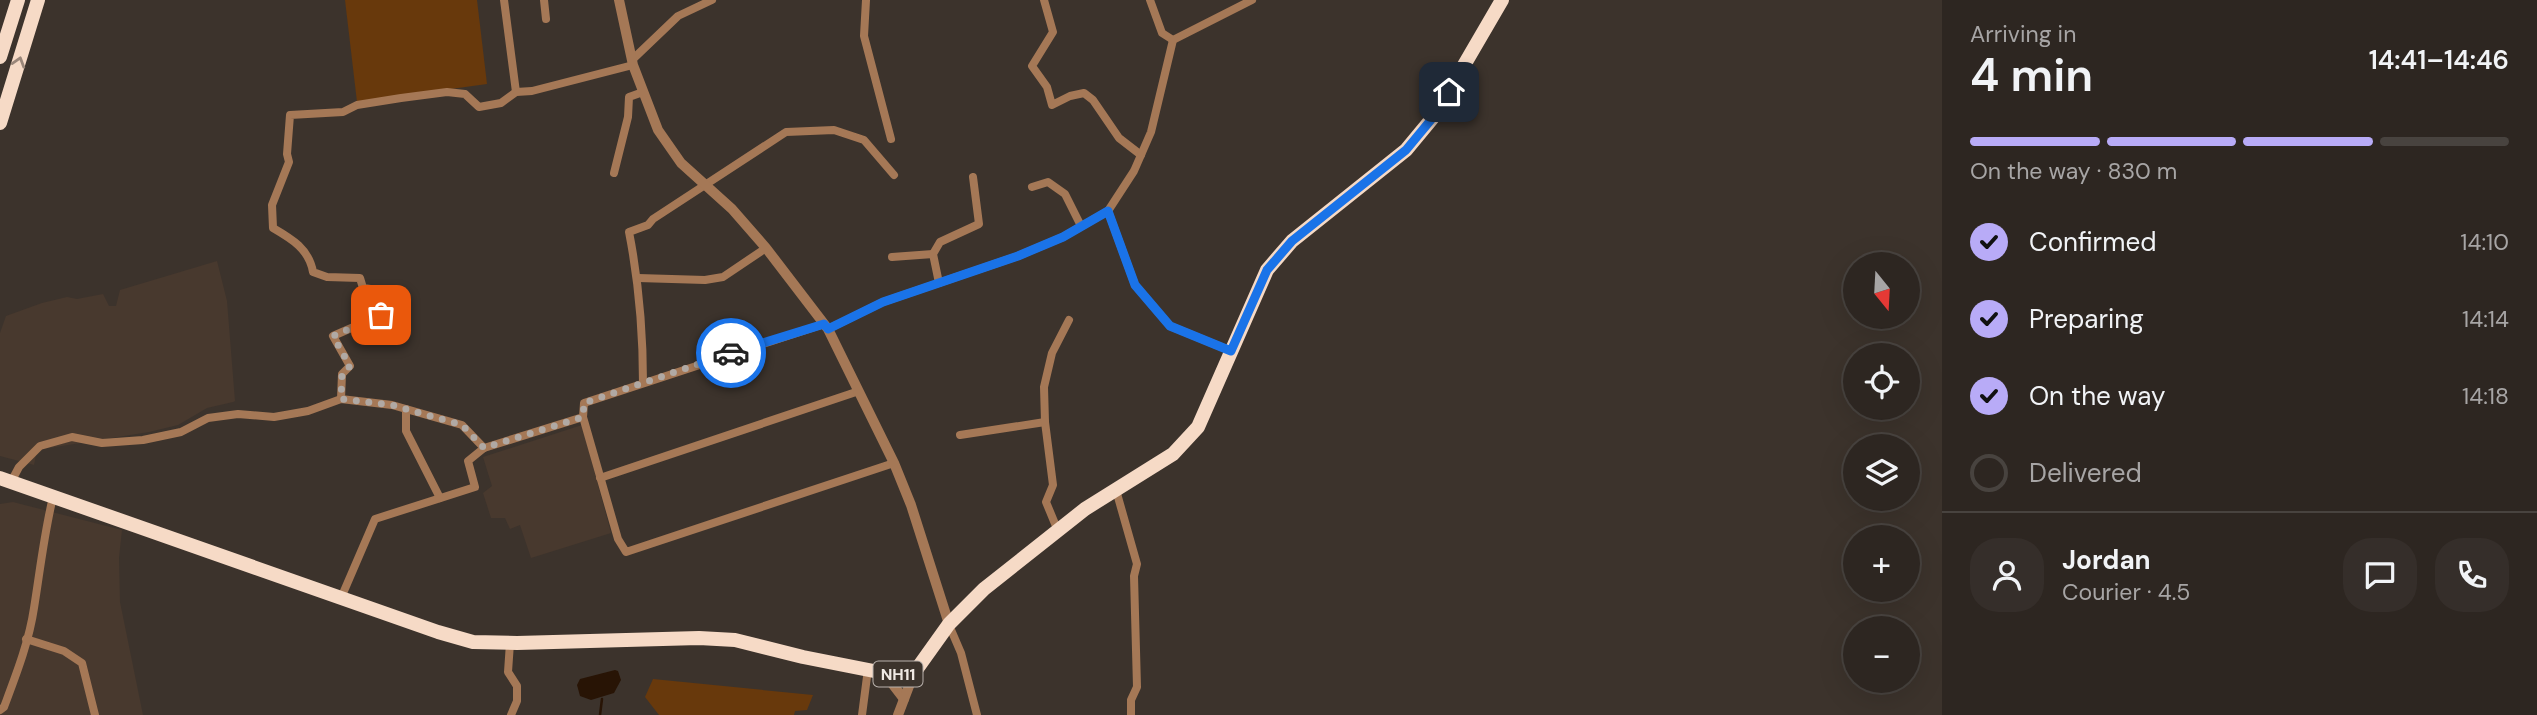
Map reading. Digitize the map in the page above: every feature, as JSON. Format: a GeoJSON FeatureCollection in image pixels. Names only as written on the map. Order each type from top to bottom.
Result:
{"type":"FeatureCollection","features":[{"type":"Feature","properties":{"kind":"highway"},"geometry":{"type":"LineString","coordinates":[[0,57],[18,0]]}},
{"type":"Feature","properties":{"kind":"highway"},"geometry":{"type":"LineString","coordinates":[[0,123],[38,0]]}},
{"type":"Feature","properties":{"kind":"highway","name":"NH11"},"geometry":{"type":"LineString","coordinates":[[6,480],[473,642],[699,638],[735,640],[884,673],[914,673],[948,624],[985,589],[1085,509],[1173,454],[1198,427],[1267,270],[1292,241],[1406,150],[1435,115],[1502,0]]}},
{"type":"Feature","properties":{"kind":"street"},"geometry":{"type":"LineString","coordinates":[[504,0],[516,92]]}},
{"type":"Feature","properties":{"kind":"street"},"geometry":{"type":"LineString","coordinates":[[544,0],[546,19]]}},
{"type":"Feature","properties":{"kind":"street"},"geometry":{"type":"LineString","coordinates":[[619,0],[633,62],[657,130],[681,163],[732,209],[766,248],[826,326],[859,391],[911,505],[948,624],[961,653],[977,715]]}},
{"type":"Feature","properties":{"kind":"street"},"geometry":{"type":"LineString","coordinates":[[341,399],[342,374],[350,366],[333,336],[381,315],[378,290],[363,288],[360,278],[327,277],[313,272],[311,257],[293,240],[273,228],[272,205],[289,162],[287,154],[290,115],[343,112],[357,106],[447,92],[466,94],[479,107],[500,103],[516,92],[533,91],[633,62],[678,16],[712,0]]}},
{"type":"Feature","properties":{"kind":"street"},"geometry":{"type":"LineString","coordinates":[[866,0],[864,36],[891,139]]}},
{"type":"Feature","properties":{"kind":"street"},"geometry":{"type":"LineString","coordinates":[[1044,0],[1053,32],[1032,66],[1047,87],[1052,104],[1084,93],[1093,100],[1119,138],[1141,155]]}},
{"type":"Feature","properties":{"kind":"street"},"geometry":{"type":"LineString","coordinates":[[1150,0],[1162,33],[1172,40]]}},
{"type":"Feature","properties":{"kind":"street"},"geometry":{"type":"LineString","coordinates":[[1172,40],[1252,0]]}},
{"type":"Feature","properties":{"kind":"street"},"geometry":{"type":"LineString","coordinates":[[894,463],[626,552],[618,539],[600,478],[583,417],[584,403],[826,326],[883,302],[1018,256],[1063,237],[1108,211],[1134,172],[1152,132],[1172,40]]}},
{"type":"Feature","properties":{"kind":"street"},"geometry":{"type":"LineString","coordinates":[[614,173],[628,117],[629,97],[643,92]]}},
{"type":"Feature","properties":{"kind":"street"},"geometry":{"type":"LineString","coordinates":[[643,383],[643,328],[638,278],[629,232],[648,225],[653,219],[786,132],[834,130],[864,139],[894,175]]}},
{"type":"Feature","properties":{"kind":"street"},"geometry":{"type":"LineString","coordinates":[[939,283],[933,254],[940,242],[979,224],[974,177]]}},
{"type":"Feature","properties":{"kind":"street"},"geometry":{"type":"LineString","coordinates":[[1032,187],[1048,182],[1065,194],[1081,226]]}},
{"type":"Feature","properties":{"kind":"street"},"geometry":{"type":"LineString","coordinates":[[1108,211],[1135,285],[1170,326],[1231,351]]}},
{"type":"Feature","properties":{"kind":"street"},"geometry":{"type":"LineString","coordinates":[[638,278],[705,280],[723,277],[766,248]]}},
{"type":"Feature","properties":{"kind":"street"},"geometry":{"type":"LineString","coordinates":[[892,257],[933,254]]}},
{"type":"Feature","properties":{"kind":"street"},"geometry":{"type":"LineString","coordinates":[[1058,531],[1046,502],[1053,485],[1045,422],[1044,387],[1052,353],[1069,320]]}},
{"type":"Feature","properties":{"kind":"street"},"geometry":{"type":"LineString","coordinates":[[600,478],[859,391]]}},
{"type":"Feature","properties":{"kind":"street"},"geometry":{"type":"LineString","coordinates":[[6,480],[40,446],[72,437],[102,443],[143,440],[181,432],[208,418],[238,414],[275,417],[308,411],[341,399],[406,409],[462,425],[484,448]]}},
{"type":"Feature","properties":{"kind":"street"},"geometry":{"type":"LineString","coordinates":[[406,409],[406,431],[440,498]]}},
{"type":"Feature","properties":{"kind":"street"},"geometry":{"type":"LineString","coordinates":[[341,598],[375,519],[475,487],[468,461],[484,448],[583,417]]}},
{"type":"Feature","properties":{"kind":"street"},"geometry":{"type":"LineString","coordinates":[[960,435],[1045,422]]}},
{"type":"Feature","properties":{"kind":"street"},"geometry":{"type":"LineString","coordinates":[[1116,490],[1137,564],[1133,576],[1137,687],[1131,700],[1131,715]]}},
{"type":"Feature","properties":{"kind":"street"},"geometry":{"type":"LineString","coordinates":[[0,710],[4,707],[11,687],[34,609],[43,541],[53,497]]}},
{"type":"Feature","properties":{"kind":"street"},"geometry":{"type":"LineString","coordinates":[[26,639],[64,651],[82,663],[95,715]]}},
{"type":"Feature","properties":{"kind":"street"},"geometry":{"type":"LineString","coordinates":[[510,643],[508,672],[517,686],[517,701],[512,715]]}},
{"type":"Feature","properties":{"kind":"street"},"geometry":{"type":"LineString","coordinates":[[862,715],[868,669]]}},
{"type":"Feature","properties":{"kind":"street"},"geometry":{"type":"LineString","coordinates":[[884,673],[904,699]]}},
{"type":"Feature","properties":{"kind":"street"},"geometry":{"type":"LineString","coordinates":[[898,715],[914,673]]}},
{"type":"Feature","properties":{"kind":"shaded area"},"geometry":{"type":"Polygon","coordinates":[[[345,0],[477,0],[487,84],[357,102],[345,0]]]}},
{"type":"Feature","properties":{"kind":"shaded area"},"geometry":{"type":"Polygon","coordinates":[[[217,261],[227,301],[235,401],[207,408],[178,425],[37,450],[34,465],[0,456],[0,333],[6,316],[67,297],[77,299],[103,294],[109,306],[116,306],[120,290],[217,261]]]}},
{"type":"Feature","properties":{"kind":"shaded area"},"geometry":{"type":"Polygon","coordinates":[[[582,425],[611,533],[531,558],[520,525],[510,529],[505,518],[491,518],[483,493],[492,486],[483,457],[582,425]]]}},
{"type":"Feature","properties":{"kind":"shaded area"},"geometry":{"type":"Polygon","coordinates":[[[13,502],[122,530],[119,558],[120,602],[143,715],[0,715],[0,504],[13,502]]]}},
{"type":"Feature","properties":{"kind":"shaded area"},"geometry":{"type":"Polygon","coordinates":[[[615,670],[621,680],[614,693],[591,700],[580,696],[577,685],[580,679],[615,670]]]}},
{"type":"Feature","properties":{"kind":"shaded area"},"geometry":{"type":"Polygon","coordinates":[[[653,679],[813,695],[807,710],[795,711],[794,715],[659,715],[645,697],[653,679]]]}},
{"type":"Feature","properties":{"kind":"waterway"},"geometry":{"type":"LineString","coordinates":[[600,715],[602,699]]}},
{"type":"Feature","properties":{"kind":"way so far"},"geometry":{"type":"LineString","coordinates":[[381,315],[333,336],[350,366],[342,374],[341,399],[392,405],[462,425],[484,448],[583,417],[584,403],[731,353]]}},
{"type":"Feature","properties":{"kind":"route"},"geometry":{"type":"LineString","coordinates":[[731,353],[824,324],[828,329],[883,302],[1018,256],[1063,237],[1108,211],[1135,285],[1170,326],[1231,351],[1267,270],[1292,241],[1406,150],[1435,115],[1449,92]]}}]}
